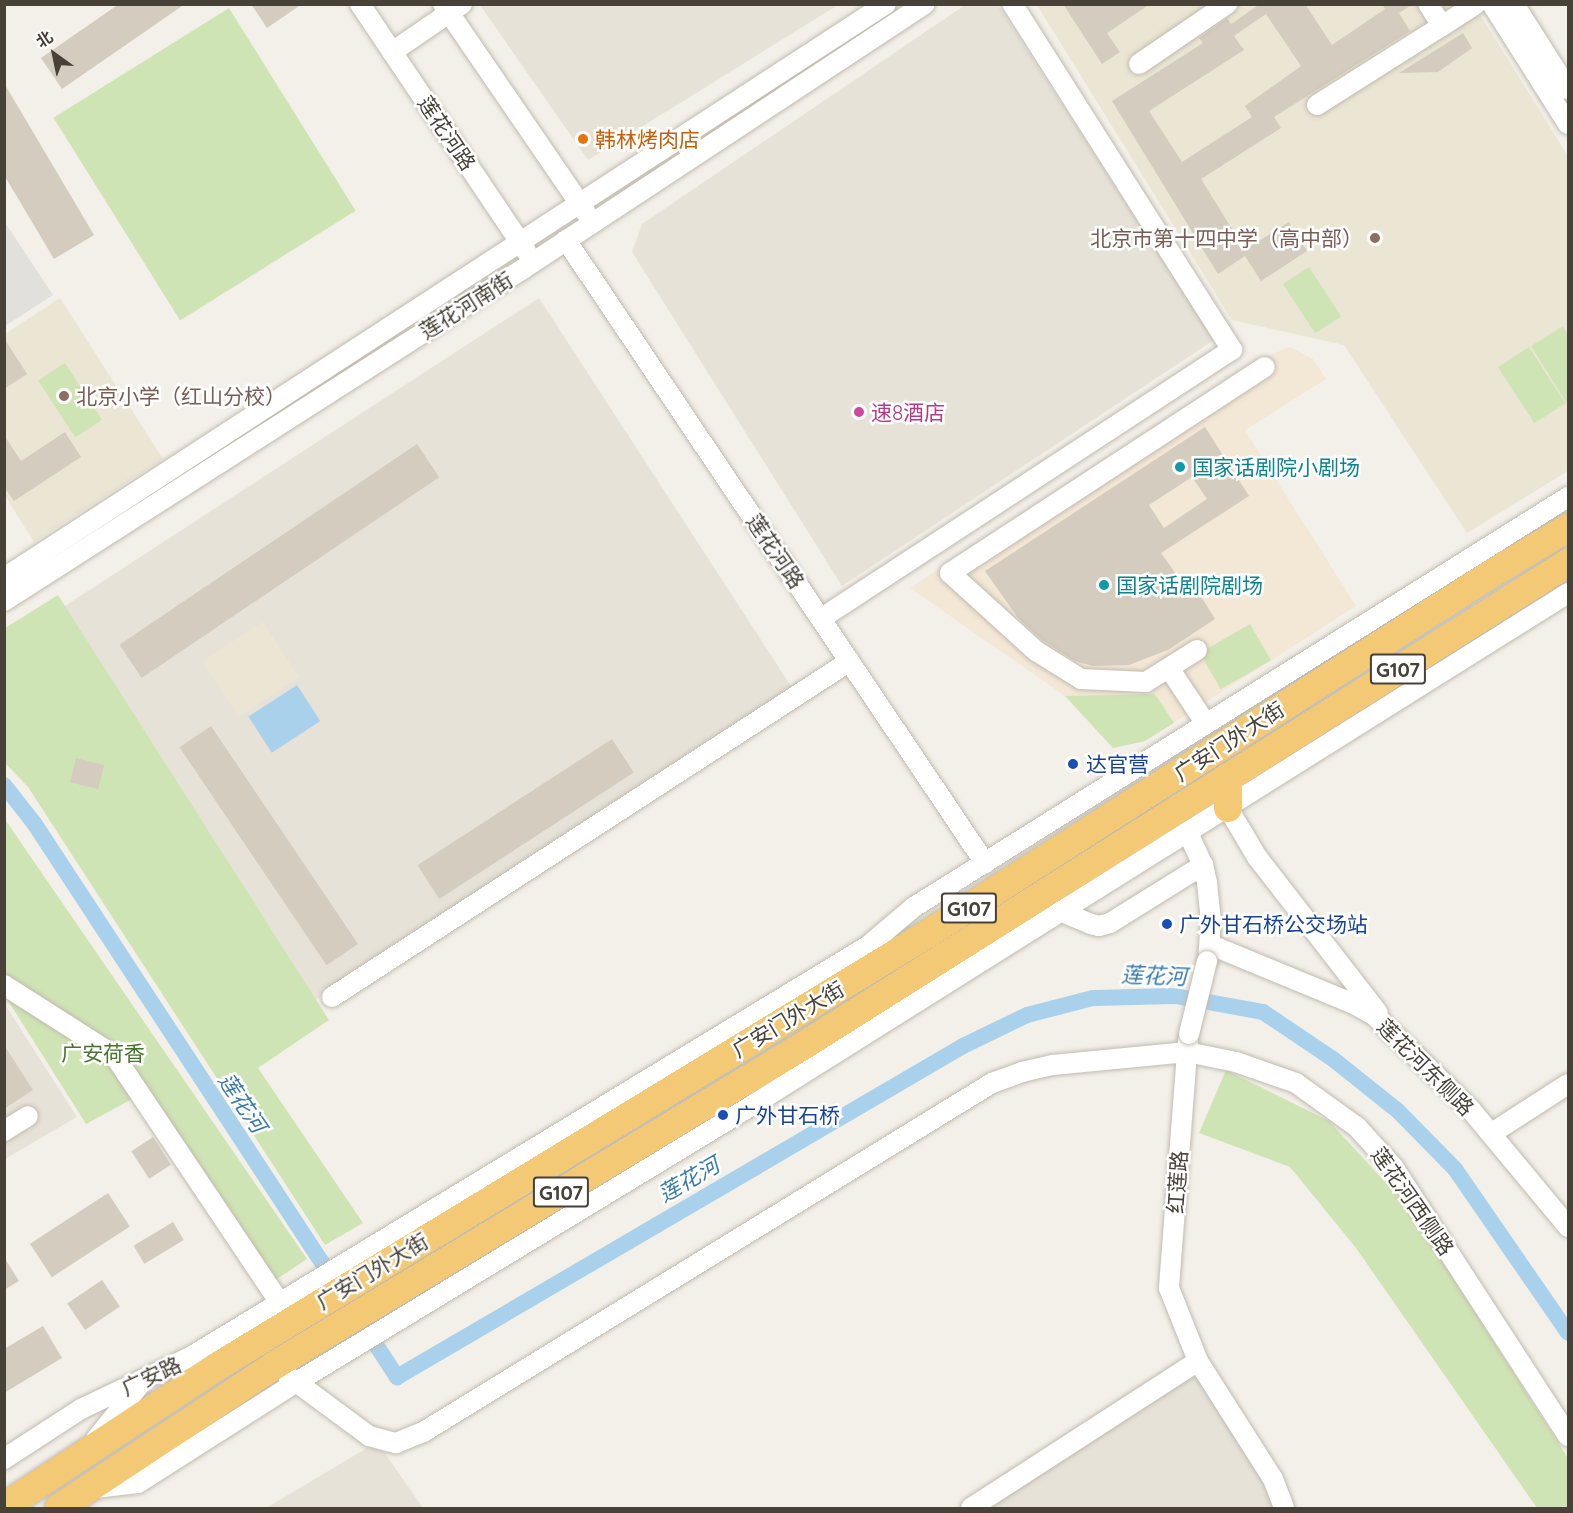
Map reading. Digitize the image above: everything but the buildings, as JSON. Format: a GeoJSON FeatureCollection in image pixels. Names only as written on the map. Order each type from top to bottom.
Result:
{"type":"FeatureCollection","features":[{"type":"Feature","properties":{"kind":"highway","name":"广安门外大街"},"geometry":{"type":"LineString","coordinates":[[4,1508],[218,1366],[294,1302],[358,1268],[929,933],[1481,580],[1569,528]]}},
{"type":"Feature","properties":{"kind":"highway","name":"广安门外大街"},"geometry":{"type":"LineString","coordinates":[[59,1509],[90,1488],[326,1350],[753,1077],[1054,901],[1162,820],[1228,777],[1392,688],[1569,562]]}},
{"type":"Feature","properties":{"kind":"highway"},"geometry":{"type":"LineString","coordinates":[[1228,777],[1228,808]]}},
{"type":"Feature","properties":{"kind":"highway"},"geometry":{"type":"LineString","coordinates":[[1162,820],[1180,826],[1188,833]]}},
{"type":"Feature","properties":{"kind":"street","name":"莲花河路"},"geometry":{"type":"LineString","coordinates":[[360,4],[534,261]]}},
{"type":"Feature","properties":{"kind":"street","name":"莲花河南街"},"geometry":{"type":"LineString","coordinates":[[4,578],[886,4]]}},
{"type":"Feature","properties":{"kind":"street","name":"莲花河南街"},"geometry":{"type":"LineString","coordinates":[[4,601],[534,261],[925,4]]}},
{"type":"Feature","properties":{"kind":"street"},"geometry":{"type":"LineString","coordinates":[[822,618],[1232,350],[1012,4]]}},
{"type":"Feature","properties":{"kind":"street"},"geometry":{"type":"LineString","coordinates":[[1139,64],[1227,4]]}},
{"type":"Feature","properties":{"kind":"street"},"geometry":{"type":"LineString","coordinates":[[1428,4],[1442,26]]}},
{"type":"Feature","properties":{"kind":"street"},"geometry":{"type":"LineString","coordinates":[[1317,105],[1476,4]]}},
{"type":"Feature","properties":{"kind":"street"},"geometry":{"type":"LineString","coordinates":[[1492,4],[1569,124]]}},
{"type":"Feature","properties":{"kind":"street"},"geometry":{"type":"LineString","coordinates":[[1514,4],[1569,89]]}},
{"type":"Feature","properties":{"kind":"street"},"geometry":{"type":"LineString","coordinates":[[392,52],[451,7],[592,223]]}},
{"type":"Feature","properties":{"kind":"street","name":"莲花河路"},"geometry":{"type":"LineString","coordinates":[[566,240],[985,863]]}},
{"type":"Feature","properties":{"kind":"street"},"geometry":{"type":"LineString","coordinates":[[1197,650],[1146,682],[1081,679],[1036,651],[950,573],[1265,367]]}},
{"type":"Feature","properties":{"kind":"street","name":"广安门外大街"},"geometry":{"type":"LineString","coordinates":[[358,1268],[868,946],[914,908],[1569,497]]}},
{"type":"Feature","properties":{"kind":"street","name":"广安门外大街"},"geometry":{"type":"LineString","coordinates":[[1054,901],[1188,833],[1228,808],[1392,688],[1569,593]]}},
{"type":"Feature","properties":{"kind":"street"},"geometry":{"type":"LineString","coordinates":[[332,997],[850,661]]}},
{"type":"Feature","properties":{"kind":"street"},"geometry":{"type":"LineString","coordinates":[[1169,668],[1206,724]]}},
{"type":"Feature","properties":{"kind":"street"},"geometry":{"type":"LineString","coordinates":[[1228,808],[1257,857],[1393,1031]]}},
{"type":"Feature","properties":{"kind":"street","name":"红莲路"},"geometry":{"type":"LineString","coordinates":[[1188,833],[1203,865],[1210,907],[1209,953],[1188,1043],[1169,1288],[1198,1361],[1272,1479],[1284,1509]]}},
{"type":"Feature","properties":{"kind":"street"},"geometry":{"type":"LineString","coordinates":[[1054,901],[1091,924],[1099,926],[1110,923],[1203,865]]}},
{"type":"Feature","properties":{"kind":"street","name":"莲花河东侧路"},"geometry":{"type":"LineString","coordinates":[[1209,953],[1352,1003],[1374,1015],[1393,1031],[1492,1133],[1569,1227]]}},
{"type":"Feature","properties":{"kind":"street"},"geometry":{"type":"LineString","coordinates":[[4,985],[114,1055],[294,1302]]}},
{"type":"Feature","properties":{"kind":"street","name":"莲花河西侧路"},"geometry":{"type":"LineString","coordinates":[[285,1374],[369,1436],[396,1443],[425,1431],[992,1083],[1022,1072],[1053,1065],[1188,1043],[1296,1083],[1357,1127],[1394,1167],[1569,1436]]}},
{"type":"Feature","properties":{"kind":"street"},"geometry":{"type":"LineString","coordinates":[[1492,1133],[1569,1084]]}},
{"type":"Feature","properties":{"kind":"street"},"geometry":{"type":"LineString","coordinates":[[4,1131],[28,1116]]}},
{"type":"Feature","properties":{"kind":"street","name":"广安路"},"geometry":{"type":"LineString","coordinates":[[4,1459],[81,1409],[192,1356],[294,1302]]}},
{"type":"Feature","properties":{"kind":"street"},"geometry":{"type":"LineString","coordinates":[[192,1356],[218,1366]]}},
{"type":"Feature","properties":{"kind":"street"},"geometry":{"type":"LineString","coordinates":[[971,1509],[1198,1361]]}},
{"type":"Feature","properties":{"kind":"street"},"geometry":{"type":"LineString","coordinates":[[81,1457],[146,1378]]}},
{"type":"Feature","properties":{"kind":"shaded area"},"geometry":{"type":"Polygon","coordinates":[[[480,5],[838,5],[588,160],[480,5]]]}},
{"type":"Feature","properties":{"kind":"shaded area"},"geometry":{"type":"Polygon","coordinates":[[[965,5],[998,5],[1214,340],[842,586],[632,252],[642,224],[965,5]]]}},
{"type":"Feature","properties":{"kind":"shaded area","name":"北京市第十四中学（高中部）"},"geometry":{"type":"Polygon","coordinates":[[[1037,5],[1474,5],[1568,156],[1568,471],[1467,533],[1344,345],[1232,320],[1037,5]]]}},
{"type":"Feature","properties":{"kind":"shaded area"},"geometry":{"type":"Polygon","coordinates":[[[4,221],[53,295],[5,326],[4,326],[4,221]]]}},
{"type":"Feature","properties":{"kind":"shaded area","name":"北京小学（红山分校）"},"geometry":{"type":"Polygon","coordinates":[[[60,298],[163,459],[34,542],[5,496],[5,334],[60,298]]]}},
{"type":"Feature","properties":{"kind":"shaded area"},"geometry":{"type":"Polygon","coordinates":[[[539,298],[793,690],[311,1003],[57,611],[539,298]]]}},
{"type":"Feature","properties":{"kind":"shaded area"},"geometry":{"type":"Polygon","coordinates":[[[1290,347],[1313,359],[1326,379],[1245,430],[1356,606],[1145,741],[1113,748],[1065,696],[910,588],[1260,359],[1290,347]]]}},
{"type":"Feature","properties":{"kind":"shaded area"},"geometry":{"type":"Polygon","coordinates":[[[263,622],[299,677],[239,717],[203,661],[263,622]]]}},
{"type":"Feature","properties":{"kind":"shaded area"},"geometry":{"type":"Polygon","coordinates":[[[4,1003],[77,1117],[5,1159],[4,1159],[4,1003]]]}},
{"type":"Feature","properties":{"kind":"shaded area"},"geometry":{"type":"Polygon","coordinates":[[[1197,1372],[1267,1483],[1278,1508],[987,1508],[1197,1372]]]}},
{"type":"Feature","properties":{"kind":"shaded area"},"geometry":{"type":"Polygon","coordinates":[[[377,1442],[423,1508],[266,1508],[377,1442]]]}},
{"type":"Feature","properties":{"kind":"green space"},"geometry":{"type":"Polygon","coordinates":[[[229,8],[356,211],[180,320],[53,118],[229,8]]]}},
{"type":"Feature","properties":{"kind":"green space"},"geometry":{"type":"Polygon","coordinates":[[[1309,267],[1341,316],[1315,333],[1283,284],[1309,267]]]}},
{"type":"Feature","properties":{"kind":"green space"},"geometry":{"type":"Polygon","coordinates":[[[1563,326],[1568,335],[1568,401],[1566,402],[1531,346],[1563,326]]]}},
{"type":"Feature","properties":{"kind":"green space"},"geometry":{"type":"Polygon","coordinates":[[[1529,347],[1565,403],[1534,423],[1498,367],[1529,347]]]}},
{"type":"Feature","properties":{"kind":"green space"},"geometry":{"type":"Polygon","coordinates":[[[65,363],[102,420],[75,437],[38,380],[65,363]]]}},
{"type":"Feature","properties":{"kind":"green space"},"geometry":{"type":"Polygon","coordinates":[[[58,595],[329,1020],[258,1068],[363,1223],[325,1245],[28,787],[5,763],[5,628],[58,595]]]}},
{"type":"Feature","properties":{"kind":"green space"},"geometry":{"type":"Polygon","coordinates":[[[1250,624],[1271,660],[1221,689],[1200,653],[1250,624]]]}},
{"type":"Feature","properties":{"kind":"green space"},"geometry":{"type":"Polygon","coordinates":[[[1155,694],[1174,723],[1145,741],[1113,748],[1065,696],[1155,694]]]}},
{"type":"Feature","properties":{"kind":"green space","name":"广安荷香"},"geometry":{"type":"Polygon","coordinates":[[[4,818],[307,1259],[274,1281],[147,1091],[86,1124],[5,996],[4,818]]]}},
{"type":"Feature","properties":{"kind":"green space"},"geometry":{"type":"Polygon","coordinates":[[[1226,1070],[1329,1121],[1407,1206],[1568,1458],[1568,1508],[1537,1508],[1356,1248],[1290,1167],[1199,1133],[1226,1070]]]}},
{"type":"Feature","properties":{"kind":"water"},"geometry":{"type":"Polygon","coordinates":[[[297,685],[320,721],[272,753],[248,717],[297,685]]]}},
{"type":"Feature","properties":{"kind":"waterway","name":"莲花河"},"geometry":{"type":"LineString","coordinates":[[4,785],[34,823],[336,1284]]}},
{"type":"Feature","properties":{"kind":"waterway","name":"莲花河"},"geometry":{"type":"LineString","coordinates":[[365,1328],[397,1377],[963,1046],[1027,1015],[1093,998],[1175,996],[1263,1012],[1333,1059],[1397,1110],[1455,1169],[1568,1333]]}},
{"type":"Feature","properties":{"kind":"place","name":"韩林烤肉店"},"geometry":{"type":"Point","coordinates":[583,139]}},
{"type":"Feature","properties":{"kind":"place","name":"北京市第十四中学（高中部）"},"geometry":{"type":"Point","coordinates":[1375,238]}},
{"type":"Feature","properties":{"kind":"place","name":"北京小学（红山分校）"},"geometry":{"type":"Point","coordinates":[64,396]}},
{"type":"Feature","properties":{"kind":"place","name":"速8酒店"},"geometry":{"type":"Point","coordinates":[859,412]}},
{"type":"Feature","properties":{"kind":"place","name":"国家话剧院小剧场"},"geometry":{"type":"Point","coordinates":[1180,467]}},
{"type":"Feature","properties":{"kind":"place","name":"国家话剧院剧场"},"geometry":{"type":"Point","coordinates":[1104,585]}},
{"type":"Feature","properties":{"kind":"place","name":"达官营"},"geometry":{"type":"Point","coordinates":[1073,764]}},
{"type":"Feature","properties":{"kind":"place","name":"广外甘石桥公交场站"},"geometry":{"type":"Point","coordinates":[1167,924]}},
{"type":"Feature","properties":{"kind":"place","name":"广外甘石桥"},"geometry":{"type":"Point","coordinates":[723,1115]}}]}
